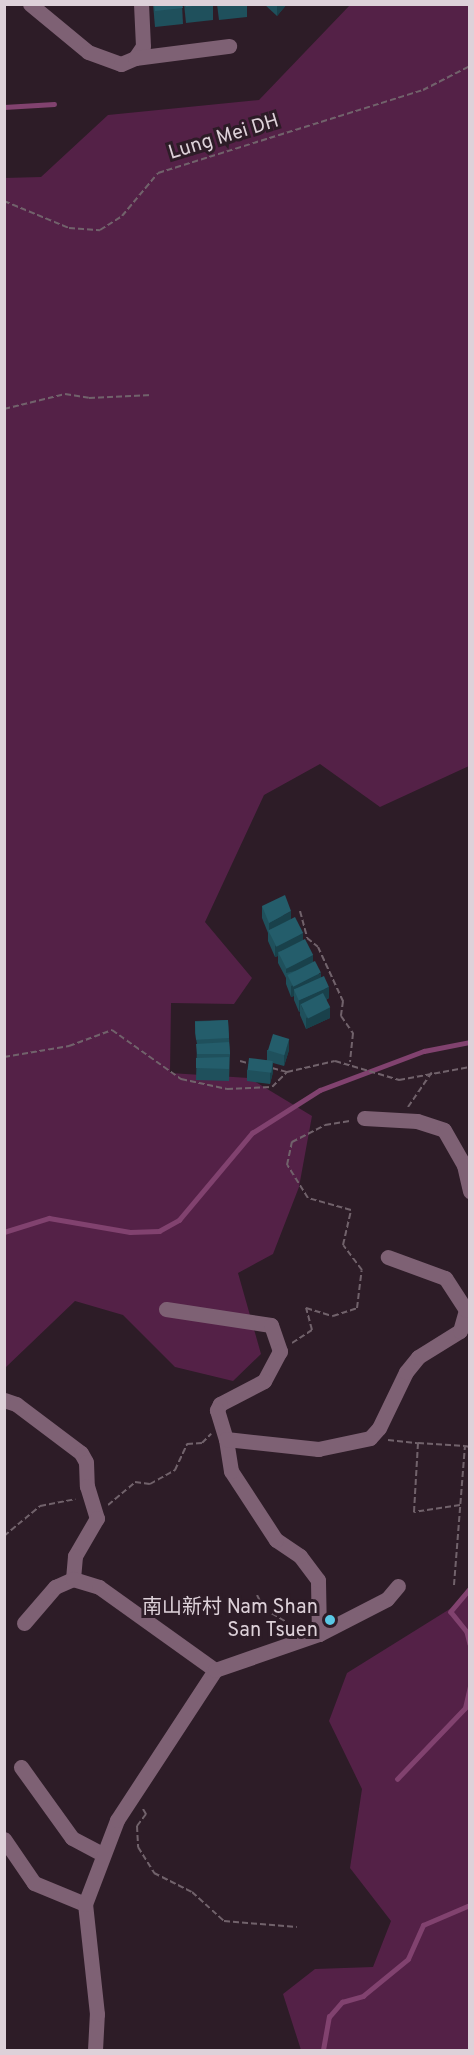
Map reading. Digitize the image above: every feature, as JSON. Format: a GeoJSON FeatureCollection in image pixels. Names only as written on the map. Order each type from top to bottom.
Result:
{"type":"FeatureCollection","features":[{"type":"Feature","properties":{"kind":"street"},"geometry":{"type":"LineString","coordinates":[[30,4],[88,52],[114,63],[135,58],[229,46]]}},
{"type":"Feature","properties":{"kind":"street"},"geometry":{"type":"LineString","coordinates":[[135,58],[145,39],[141,4]]}},
{"type":"Feature","properties":{"kind":"street"},"geometry":{"type":"LineString","coordinates":[[364,1118],[417,1121],[444,1130],[464,1165],[470,1191]]}},
{"type":"Feature","properties":{"kind":"street"},"geometry":{"type":"LineString","coordinates":[[224,1431],[318,1449],[370,1438],[379,1428],[406,1372],[418,1357],[460,1331],[468,1309],[445,1278],[388,1257]]}},
{"type":"Feature","properties":{"kind":"street"},"geometry":{"type":"LineString","coordinates":[[166,1309],[264,1321],[271,1325],[280,1351],[264,1381],[220,1404],[217,1410],[224,1431],[231,1471],[276,1540],[300,1557],[318,1580],[315,1635]]}},
{"type":"Feature","properties":{"kind":"street"},"geometry":{"type":"LineString","coordinates":[[4,1400],[16,1404],[81,1453],[96,1518],[75,1556],[73,1579]]}},
{"type":"Feature","properties":{"kind":"street"},"geometry":{"type":"LineString","coordinates":[[24,1623],[55,1587],[73,1579],[99,1587],[215,1670]]}},
{"type":"Feature","properties":{"kind":"street"},"geometry":{"type":"LineString","coordinates":[[95,2050],[97,2014],[85,1904],[102,1854],[117,1820],[215,1670],[315,1635],[387,1599],[398,1586]]}},
{"type":"Feature","properties":{"kind":"street"},"geometry":{"type":"LineString","coordinates":[[21,1767],[72,1838],[102,1854]]}},
{"type":"Feature","properties":{"kind":"street"},"geometry":{"type":"LineString","coordinates":[[4,1839],[34,1883],[85,1904]]}},
{"type":"Feature","properties":{"kind":"path","name":"Lung Mei DH"},"geometry":{"type":"LineString","coordinates":[[4,201],[69,228],[100,230],[122,216],[158,173],[423,90],[470,66]]}},
{"type":"Feature","properties":{"kind":"path"},"geometry":{"type":"LineString","coordinates":[[4,409],[65,394],[89,398],[152,395]]}},
{"type":"Feature","properties":{"kind":"path"},"geometry":{"type":"LineString","coordinates":[[300,911],[307,938],[318,948],[344,1001],[341,1016],[353,1033],[350,1063]]}},
{"type":"Feature","properties":{"kind":"path"},"geometry":{"type":"LineString","coordinates":[[4,1057],[69,1047],[112,1030],[181,1079],[227,1089],[272,1087],[286,1072]]}},
{"type":"Feature","properties":{"kind":"path"},"geometry":{"type":"LineString","coordinates":[[240,1061],[258,1065]]}},
{"type":"Feature","properties":{"kind":"path"},"geometry":{"type":"LineString","coordinates":[[268,1067],[286,1072],[335,1061],[356,1064],[399,1080],[432,1072],[470,1067]]}},
{"type":"Feature","properties":{"kind":"path"},"geometry":{"type":"LineString","coordinates":[[399,1120],[432,1072]]}},
{"type":"Feature","properties":{"kind":"path"},"geometry":{"type":"LineString","coordinates":[[280,1351],[312,1330],[306,1308],[333,1316],[357,1308],[362,1270],[343,1245],[351,1210],[308,1198],[287,1165],[292,1142],[325,1125],[364,1118]]}},
{"type":"Feature","properties":{"kind":"path"},"geometry":{"type":"LineString","coordinates":[[4,1536],[39,1506],[83,1498],[96,1518],[112,1499],[135,1482],[150,1484],[175,1470],[187,1444],[202,1443],[224,1431]]}},
{"type":"Feature","properties":{"kind":"path"},"geometry":{"type":"LineString","coordinates":[[370,1438],[470,1447]]}},
{"type":"Feature","properties":{"kind":"path"},"geometry":{"type":"LineString","coordinates":[[418,1443],[414,1512],[460,1505]]}},
{"type":"Feature","properties":{"kind":"path"},"geometry":{"type":"LineString","coordinates":[[454,1585],[465,1446]]}},
{"type":"Feature","properties":{"kind":"path"},"geometry":{"type":"LineString","coordinates":[[257,1595],[264,1609],[315,1635]]}},
{"type":"Feature","properties":{"kind":"path"},"geometry":{"type":"LineString","coordinates":[[134,1795],[146,1814],[138,1826],[138,1847],[154,1873],[192,1892],[224,1921],[297,1927]]}},
{"type":"Feature","properties":{"kind":"shaded area"},"geometry":{"type":"Polygon","coordinates":[[[350,5],[469,5],[469,766],[380,807],[320,764],[264,795],[205,922],[252,978],[234,1004],[171,1003],[170,1073],[249,1078],[312,1116],[299,1187],[273,1254],[238,1273],[261,1354],[233,1381],[175,1367],[123,1315],[75,1301],[5,1368],[4,178],[41,177],[108,115],[259,100],[350,5]]]}},
{"type":"Feature","properties":{"kind":"shaded area"},"geometry":{"type":"Polygon","coordinates":[[[469,1590],[469,2050],[301,2050],[283,1994],[315,1969],[373,1967],[391,1921],[350,1868],[362,1789],[329,1721],[347,1673],[453,1607],[469,1590]]]}},
{"type":"Feature","properties":{"kind":"building"},"geometry":{"type":"Polygon","coordinates":[[[154,4],[182,4],[183,8],[155,11],[154,4]]]}},
{"type":"Feature","properties":{"kind":"building"},"geometry":{"type":"Polygon","coordinates":[[[186,4],[206,4],[186,7],[186,4]]]}},
{"type":"Feature","properties":{"kind":"building"},"geometry":{"type":"Polygon","coordinates":[[[285,895],[291,911],[269,923],[262,906],[285,895]]]}},
{"type":"Feature","properties":{"kind":"building"},"geometry":{"type":"Polygon","coordinates":[[[295,917],[303,933],[276,947],[268,931],[295,917]]]}},
{"type":"Feature","properties":{"kind":"building"},"geometry":{"type":"Polygon","coordinates":[[[305,939],[313,955],[286,969],[278,953],[305,939]]]}},
{"type":"Feature","properties":{"kind":"building"},"geometry":{"type":"Polygon","coordinates":[[[315,961],[321,973],[293,987],[287,975],[315,961]]]}},
{"type":"Feature","properties":{"kind":"building"},"geometry":{"type":"Polygon","coordinates":[[[324,976],[329,987],[299,1000],[294,989],[324,976]]]}},
{"type":"Feature","properties":{"kind":"building"},"geometry":{"type":"Polygon","coordinates":[[[323,993],[330,1007],[308,1019],[301,1004],[323,993]]]}},
{"type":"Feature","properties":{"kind":"building"},"geometry":{"type":"Polygon","coordinates":[[[228,1020],[229,1038],[196,1040],[195,1022],[228,1020]]]}},
{"type":"Feature","properties":{"kind":"building"},"geometry":{"type":"Polygon","coordinates":[[[273,1034],[289,1039],[284,1055],[268,1050],[273,1034]]]}},
{"type":"Feature","properties":{"kind":"building"},"geometry":{"type":"Polygon","coordinates":[[[229,1042],[230,1054],[197,1054],[196,1044],[229,1042]]]}},
{"type":"Feature","properties":{"kind":"building"},"geometry":{"type":"Polygon","coordinates":[[[229,1057],[229,1069],[196,1068],[196,1058],[229,1057]]]}},
{"type":"Feature","properties":{"kind":"building"},"geometry":{"type":"Polygon","coordinates":[[[249,1058],[273,1061],[271,1073],[248,1070],[249,1058]]]}},
{"type":"Feature","properties":{"kind":"waterway"},"geometry":{"type":"LineString","coordinates":[[4,107],[54,104]]}},
{"type":"Feature","properties":{"kind":"waterway"},"geometry":{"type":"LineString","coordinates":[[4,1232],[49,1218],[130,1232],[159,1231],[179,1220],[252,1133],[320,1090],[424,1051],[470,1042]]}},
{"type":"Feature","properties":{"kind":"waterway"},"geometry":{"type":"LineString","coordinates":[[470,1589],[451,1612],[467,1632],[470,1644]]}},
{"type":"Feature","properties":{"kind":"waterway"},"geometry":{"type":"LineString","coordinates":[[397,1779],[465,1708],[470,1687]]}},
{"type":"Feature","properties":{"kind":"waterway"},"geometry":{"type":"LineString","coordinates":[[323,2050],[329,2017],[342,2002],[363,1996],[408,1959],[423,1925],[470,1905]]}},
{"type":"Feature","properties":{"kind":"place","name":"南山新村 Nam Shan San Tsuen"},"geometry":{"type":"Point","coordinates":[330,1620]}}]}
